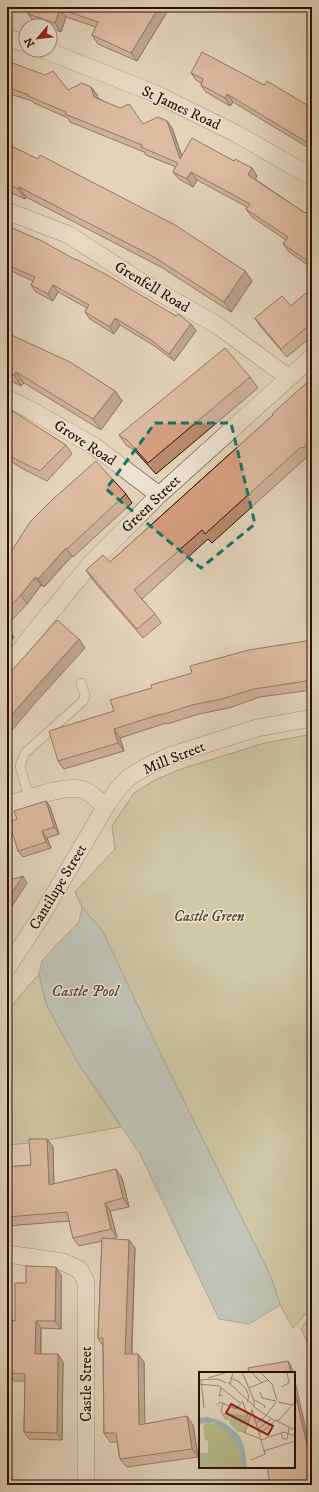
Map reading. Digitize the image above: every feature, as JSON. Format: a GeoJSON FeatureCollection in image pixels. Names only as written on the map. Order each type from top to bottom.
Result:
{"type":"FeatureCollection","features":[{"type":"Feature","properties":{"kind":"street"},"geometry":{"type":"LineString","coordinates":[[7,38],[18,41]]}},
{"type":"Feature","properties":{"kind":"street","name":"St James Road"},"geometry":{"type":"LineString","coordinates":[[58,55],[154,93],[235,133],[312,176]]}},
{"type":"Feature","properties":{"kind":"street","name":"Grenfell Road"},"geometry":{"type":"LineString","coordinates":[[7,212],[70,235],[143,283],[217,325],[289,378]]}},
{"type":"Feature","properties":{"kind":"street","name":"Green Street"},"geometry":{"type":"LineString","coordinates":[[7,668],[35,631],[93,561],[160,495],[312,357]]}},
{"type":"Feature","properties":{"kind":"street","name":"Grove Road"},"geometry":{"type":"LineString","coordinates":[[7,398],[94,446],[160,495]]}},
{"type":"Feature","properties":{"kind":"street","name":"Mill Street"},"geometry":{"type":"LineString","coordinates":[[106,806],[117,790],[128,778],[146,767],[172,755],[257,728],[312,718]]}},
{"type":"Feature","properties":{"kind":"street"},"geometry":{"type":"LineString","coordinates":[[7,805],[51,791],[68,789],[84,790],[106,806]]}},
{"type":"Feature","properties":{"kind":"street","name":"Cantilupe Street"},"geometry":{"type":"LineString","coordinates":[[7,968],[37,923],[106,806]]}},
{"type":"Feature","properties":{"kind":"street","name":"Castle Street"},"geometry":{"type":"LineString","coordinates":[[7,1254],[64,1262],[80,1270],[86,1282],[86,1485]]}},
{"type":"Feature","properties":{"kind":"lane"},"geometry":{"type":"LineString","coordinates":[[29,798],[20,766],[25,753],[83,701],[85,695],[81,683]]}},
{"type":"Feature","properties":{"kind":"highlighted area"},"geometry":{"type":"Polygon","coordinates":[[[155,423],[231,423],[255,524],[201,568],[106,489],[155,423]]]}},
{"type":"Feature","properties":{"kind":"green space","name":"Castle Green"},"geometry":{"type":"Polygon","coordinates":[[[312,734],[312,1307],[293,1328],[280,1305],[271,1277],[165,1063],[102,930],[82,907],[75,892],[115,849],[112,826],[134,793],[153,781],[178,770],[261,744],[312,734]]]}},
{"type":"Feature","properties":{"kind":"green space"},"geometry":{"type":"Polygon","coordinates":[[[39,974],[47,1006],[77,1061],[121,1127],[30,1143],[7,1145],[7,1011],[39,974]]]}},
{"type":"Feature","properties":{"kind":"green space"},"geometry":{"type":"Polygon","coordinates":[[[309,1317],[312,1317],[312,1352],[301,1329],[309,1317]]]}},
{"type":"Feature","properties":{"kind":"water","name":"Castle Pool"},"geometry":{"type":"Polygon","coordinates":[[[82,907],[102,930],[165,1063],[271,1277],[280,1305],[249,1324],[219,1319],[140,1154],[77,1061],[47,1006],[39,974],[42,961],[79,922],[82,907]]]}},
{"type":"Feature","properties":{"kind":"building"},"geometry":{"type":"Polygon","coordinates":[[[30,7],[159,7],[131,53],[92,35],[98,22],[60,9],[57,18],[40,18],[28,14],[30,7]]]}},
{"type":"Feature","properties":{"kind":"building"},"geometry":{"type":"Polygon","coordinates":[[[202,52],[264,85],[267,81],[312,108],[312,140],[310,138],[308,143],[227,94],[225,98],[201,85],[203,79],[191,73],[202,52]]]}},
{"type":"Feature","properties":{"kind":"building"},"geometry":{"type":"Polygon","coordinates":[[[7,61],[45,75],[53,71],[68,90],[82,83],[91,87],[94,97],[120,108],[129,104],[143,124],[158,117],[167,121],[180,159],[192,138],[234,161],[235,159],[252,168],[248,175],[305,213],[306,212],[312,216],[312,264],[283,244],[288,237],[246,209],[250,204],[191,172],[187,179],[173,172],[178,163],[141,147],[142,145],[65,114],[66,112],[28,96],[29,95],[7,87],[7,61]]]}},
{"type":"Feature","properties":{"kind":"building"},"geometry":{"type":"Polygon","coordinates":[[[7,144],[38,159],[40,155],[175,225],[245,271],[224,302],[154,257],[19,187],[18,189],[7,184],[7,144]]]}},
{"type":"Feature","properties":{"kind":"building"},"geometry":{"type":"Polygon","coordinates":[[[7,226],[42,241],[107,275],[176,316],[178,314],[191,324],[169,354],[151,340],[115,318],[110,327],[85,312],[89,305],[53,285],[48,294],[31,285],[35,277],[7,265],[7,226]]]}},
{"type":"Feature","properties":{"kind":"building"},"geometry":{"type":"Polygon","coordinates":[[[312,288],[312,323],[281,349],[255,318],[282,296],[291,306],[312,288]]]}},
{"type":"Feature","properties":{"kind":"building"},"geometry":{"type":"Polygon","coordinates":[[[7,333],[70,362],[115,391],[93,419],[16,372],[14,375],[7,372],[7,333]]]}},
{"type":"Feature","properties":{"kind":"building"},"geometry":{"type":"Polygon","coordinates":[[[225,348],[250,377],[148,463],[127,440],[119,435],[225,348]]]}},
{"type":"Feature","properties":{"kind":"building"},"geometry":{"type":"Polygon","coordinates":[[[312,378],[312,440],[303,448],[301,447],[205,534],[202,530],[134,590],[155,614],[137,629],[86,570],[103,555],[110,562],[312,378]]]}},
{"type":"Feature","properties":{"kind":"building"},"geometry":{"type":"Polygon","coordinates":[[[7,409],[11,410],[66,445],[40,471],[7,454],[7,409]]]}},
{"type":"Feature","properties":{"kind":"building"},"geometry":{"type":"Polygon","coordinates":[[[96,461],[126,494],[67,549],[66,548],[38,579],[35,577],[7,610],[7,558],[30,522],[52,500],[96,461]]]}},
{"type":"Feature","properties":{"kind":"building"},"geometry":{"type":"Polygon","coordinates":[[[57,620],[79,639],[7,720],[7,676],[57,620]]]}},
{"type":"Feature","properties":{"kind":"building"},"geometry":{"type":"Polygon","coordinates":[[[312,640],[312,680],[254,689],[222,699],[192,705],[161,714],[114,729],[118,743],[58,761],[49,731],[114,711],[110,700],[152,688],[151,685],[192,673],[190,666],[249,650],[312,640]]]}},
{"type":"Feature","properties":{"kind":"building"},"geometry":{"type":"Polygon","coordinates":[[[46,801],[54,827],[42,831],[46,842],[18,851],[9,822],[17,819],[14,811],[46,801]]]}},
{"type":"Feature","properties":{"kind":"building"},"geometry":{"type":"Polygon","coordinates":[[[23,876],[7,900],[7,881],[23,876]]]}},
{"type":"Feature","properties":{"kind":"building"},"geometry":{"type":"Polygon","coordinates":[[[29,1139],[47,1139],[49,1185],[116,1169],[123,1198],[105,1203],[111,1229],[73,1238],[67,1212],[7,1217],[7,1167],[31,1165],[29,1139]]]}},
{"type":"Feature","properties":{"kind":"building"},"geometry":{"type":"Polygon","coordinates":[[[102,1238],[129,1240],[125,1354],[138,1354],[139,1425],[187,1416],[192,1449],[120,1459],[116,1433],[104,1433],[103,1338],[98,1338],[102,1238]]]}},
{"type":"Feature","properties":{"kind":"building"},"geometry":{"type":"Polygon","coordinates":[[[26,1266],[56,1267],[55,1321],[36,1321],[35,1354],[58,1354],[57,1433],[24,1432],[25,1374],[9,1373],[9,1353],[7,1353],[7,1320],[15,1321],[15,1283],[26,1283],[26,1266]]]}},
{"type":"Feature","properties":{"kind":"building"},"geometry":{"type":"Polygon","coordinates":[[[288,1361],[291,1372],[249,1372],[248,1368],[288,1361]]]}},
{"type":"Feature","properties":{"kind":"building"},"geometry":{"type":"Polygon","coordinates":[[[295,1392],[312,1467],[312,1485],[270,1485],[267,1468],[295,1468],[295,1392]]]}},
{"type":"Feature","properties":{"kind":"building"},"geometry":{"type":"Polygon","coordinates":[[[179,1480],[180,1485],[146,1485],[179,1480]]]}}]}
